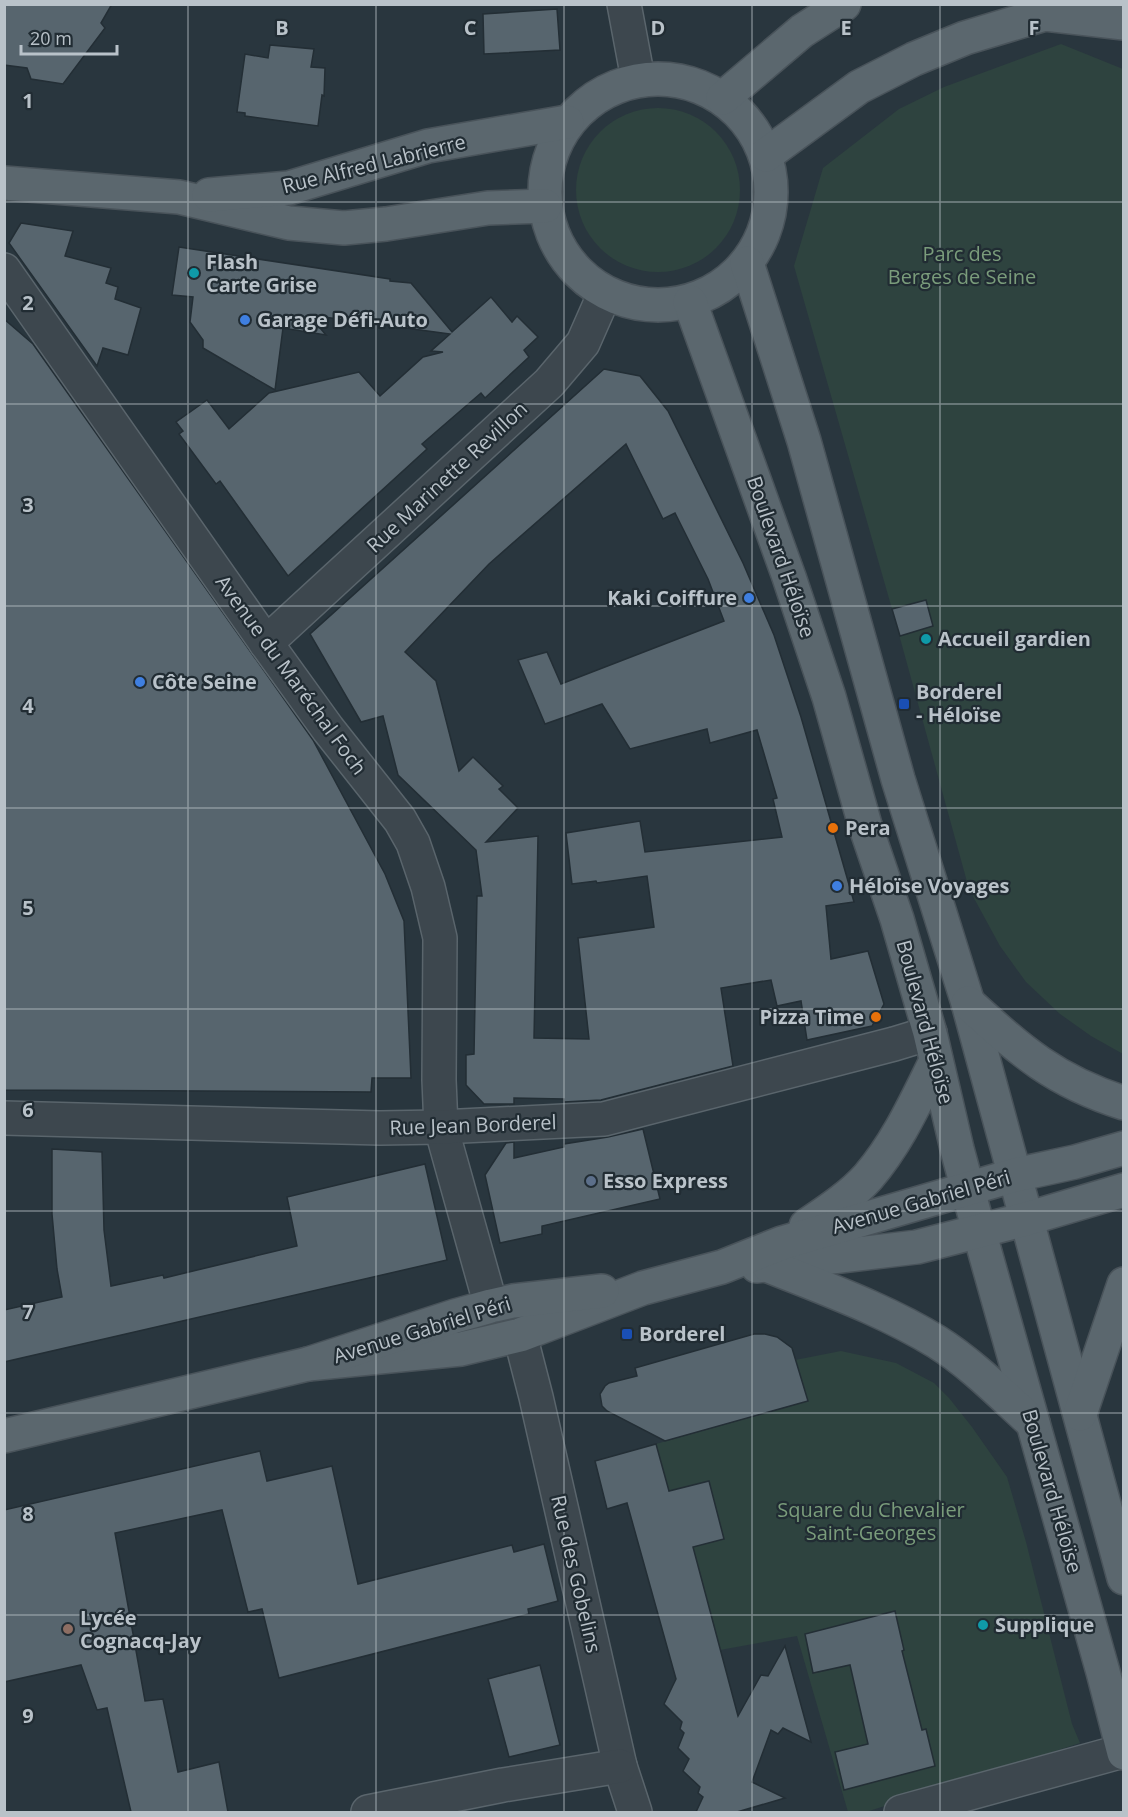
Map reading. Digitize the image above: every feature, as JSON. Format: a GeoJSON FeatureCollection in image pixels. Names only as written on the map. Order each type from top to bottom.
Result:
{"type":"FeatureCollection","features":[{"type":"Feature","properties":{"kind":"main road"},"geometry":{"type":"LineString","coordinates":[[723,98],[802,31],[844,4]]}},
{"type":"Feature","properties":{"kind":"main road"},"geometry":{"type":"LineString","coordinates":[[766,155],[859,87],[914,58],[965,38],[1051,9],[1124,23]]}},
{"type":"Feature","properties":{"kind":"main road"},"geometry":{"type":"LineString","coordinates":[[667,78],[696,84],[723,98],[749,123],[766,155],[772,192],[765,230],[747,263],[721,286],[690,302],[646,305],[605,293],[576,272],[555,241],[545,206],[548,162],[567,122],[599,94],[638,79],[667,78]]}},
{"type":"Feature","properties":{"kind":"main road","name":"Rue Alfred Labrierre"},"geometry":{"type":"LineString","coordinates":[[179,197],[289,188],[428,146],[567,122]]}},
{"type":"Feature","properties":{"kind":"main road","name":"Rue Alfred Labrierre"},"geometry":{"type":"LineString","coordinates":[[4,183],[179,197],[289,223],[344,228],[386,224],[488,208],[545,206]]}},
{"type":"Feature","properties":{"kind":"main road"},"geometry":{"type":"LineString","coordinates":[[747,263],[804,441],[898,779],[968,1003],[1124,1578]]}},
{"type":"Feature","properties":{"kind":"main road","name":"Boulevard Héloïse"},"geometry":{"type":"LineString","coordinates":[[690,302],[757,485],[829,697],[855,790],[897,920],[933,1047],[979,1231],[1103,1672],[1123,1752]]}},
{"type":"Feature","properties":{"kind":"main road"},"geometry":{"type":"LineString","coordinates":[[968,1003],[1035,1061],[1092,1093],[1124,1103]]}},
{"type":"Feature","properties":{"kind":"main road"},"geometry":{"type":"LineString","coordinates":[[933,1047],[896,1139],[867,1178],[775,1254],[939,1343],[973,1369],[1033,1423]]}},
{"type":"Feature","properties":{"kind":"main road","name":"Avenue Gabriel Péri"},"geometry":{"type":"LineString","coordinates":[[308,1364],[461,1349],[520,1335],[643,1288],[775,1254],[1015,1174],[1075,1162],[1124,1148]]}},
{"type":"Feature","properties":{"kind":"main road","name":"Avenue Gabriel Péri"},"geometry":{"type":"LineString","coordinates":[[775,1254],[917,1246],[1026,1219],[1124,1190]]}},
{"type":"Feature","properties":{"kind":"main road"},"geometry":{"type":"LineString","coordinates":[[1080,1414],[1124,1284]]}},
{"type":"Feature","properties":{"kind":"main road","name":"Avenue Gabriel Péri"},"geometry":{"type":"LineString","coordinates":[[4,1436],[308,1364],[491,1306],[571,1294],[643,1288]]}},
{"type":"Feature","properties":{"kind":"street"},"geometry":{"type":"LineString","coordinates":[[624,4],[638,79]]}},
{"type":"Feature","properties":{"kind":"street","name":"Avenue du Maréchal Foch"},"geometry":{"type":"LineString","coordinates":[[4,270],[266,643],[328,729],[400,820],[413,843],[428,887],[440,938],[441,1127]]}},
{"type":"Feature","properties":{"kind":"street","name":"Rue Marinette Revillon"},"geometry":{"type":"LineString","coordinates":[[266,643],[549,383],[583,343],[605,293]]}},
{"type":"Feature","properties":{"kind":"street","name":"Rue Jean Borderel"},"geometry":{"type":"LineString","coordinates":[[4,1118],[380,1128],[604,1119],[894,1044],[933,1047]]}},
{"type":"Feature","properties":{"kind":"street"},"geometry":{"type":"LineString","coordinates":[[441,1127],[491,1306]]}},
{"type":"Feature","properties":{"kind":"street","name":"Rue des Gobelins"},"geometry":{"type":"LineString","coordinates":[[520,1335],[620,1766],[635,1812]]}},
{"type":"Feature","properties":{"kind":"street"},"geometry":{"type":"LineString","coordinates":[[901,1812],[1123,1752]]}},
{"type":"Feature","properties":{"kind":"street"},"geometry":{"type":"LineString","coordinates":[[368,1812],[503,1785],[620,1766]]}},
{"type":"Feature","properties":{"kind":"green space","name":"Parc des Berges de Seine"},"geometry":{"type":"Polygon","coordinates":[[[1061,44],[1123,69],[1123,1054],[1091,1036],[1060,1014],[1026,982],[1000,946],[969,889],[794,266],[823,168],[899,109],[944,87],[1061,44]]]}},
{"type":"Feature","properties":{"kind":"green space"},"geometry":{"type":"Polygon","coordinates":[[[658,108],[689,114],[716,132],[734,159],[740,190],[734,221],[716,248],[689,266],[658,272],[627,266],[600,248],[582,221],[576,190],[582,159],[600,132],[627,114],[658,108]]]}},
{"type":"Feature","properties":{"kind":"green space","name":"Square du Chevalier Saint-Georges"},"geometry":{"type":"Polygon","coordinates":[[[841,1351],[896,1363],[934,1383],[972,1427],[1007,1477],[1026,1542],[1072,1724],[1080,1743],[866,1812],[848,1812],[797,1636],[720,1650],[693,1547],[724,1539],[709,1482],[669,1491],[656,1444],[808,1401],[795,1360],[841,1351]]]}},
{"type":"Feature","properties":{"kind":"building"},"geometry":{"type":"Polygon","coordinates":[[[4,4],[112,4],[101,23],[105,28],[63,84],[31,79],[27,68],[4,65],[4,4]]]}},
{"type":"Feature","properties":{"kind":"building"},"geometry":{"type":"Polygon","coordinates":[[[557,9],[560,50],[484,54],[483,14],[557,9]]]}},
{"type":"Feature","properties":{"kind":"building"},"geometry":{"type":"Polygon","coordinates":[[[270,45],[314,49],[311,67],[325,68],[324,96],[322,95],[318,126],[245,116],[245,113],[237,112],[245,54],[268,58],[270,45]]]}},
{"type":"Feature","properties":{"kind":"building"},"geometry":{"type":"Polygon","coordinates":[[[21,223],[73,231],[65,256],[111,268],[106,283],[118,287],[115,299],[141,308],[128,355],[103,348],[97,366],[9,243],[21,223]]]}},
{"type":"Feature","properties":{"kind":"building"},"geometry":{"type":"Polygon","coordinates":[[[179,247],[411,283],[452,332],[491,297],[512,322],[517,316],[538,337],[524,350],[529,357],[485,398],[481,393],[422,444],[427,449],[288,576],[220,481],[216,484],[179,434],[183,431],[176,422],[207,400],[229,429],[269,393],[359,372],[380,396],[423,357],[443,352],[431,351],[450,334],[309,315],[326,335],[283,328],[275,390],[203,348],[203,340],[190,322],[193,297],[172,295],[179,247]]]}},
{"type":"Feature","properties":{"kind":"building","name":"Côte Seine"},"geometry":{"type":"Polygon","coordinates":[[[4,319],[33,344],[313,740],[385,874],[404,921],[411,1078],[372,1078],[371,1092],[4,1090],[4,319]]]}},
{"type":"Feature","properties":{"kind":"building"},"geometry":{"type":"Polygon","coordinates":[[[604,369],[640,376],[668,411],[743,563],[774,635],[801,717],[854,902],[826,906],[831,959],[868,951],[884,1004],[872,1026],[807,1040],[801,1001],[777,1006],[771,980],[721,988],[733,1066],[601,1100],[564,1102],[564,1099],[514,1098],[514,1104],[484,1104],[466,1085],[466,1055],[474,1054],[477,896],[482,896],[476,850],[398,775],[383,716],[361,722],[310,634],[604,369]],[[626,444],[489,564],[405,652],[436,681],[459,771],[473,757],[503,786],[499,789],[518,808],[486,842],[538,836],[534,1038],[589,1039],[578,938],[654,927],[647,876],[572,884],[566,833],[640,821],[645,852],[782,837],[773,799],[777,798],[757,730],[710,743],[707,729],[630,749],[602,704],[545,724],[518,660],[547,652],[561,684],[724,621],[708,579],[675,513],[663,519],[626,444]]]}},
{"type":"Feature","properties":{"kind":"building"},"geometry":{"type":"Polygon","coordinates":[[[926,600],[933,626],[900,636],[892,609],[926,600]]]}},
{"type":"Feature","properties":{"kind":"building","name":"Esso Express"},"geometry":{"type":"Polygon","coordinates":[[[643,1129],[660,1199],[542,1226],[542,1234],[500,1243],[485,1175],[506,1143],[514,1142],[514,1158],[564,1147],[564,1144],[643,1129]]]}},
{"type":"Feature","properties":{"kind":"building"},"geometry":{"type":"Polygon","coordinates":[[[52,1149],[102,1152],[104,1230],[111,1286],[163,1275],[164,1278],[297,1246],[287,1197],[425,1164],[447,1260],[4,1362],[4,1310],[62,1297],[52,1214],[52,1149]]]}},
{"type":"Feature","properties":{"kind":"building"},"geometry":{"type":"Polygon","coordinates":[[[754,1334],[777,1337],[792,1348],[808,1401],[665,1441],[607,1411],[602,1406],[600,1394],[605,1386],[637,1376],[635,1368],[754,1334]]]}},
{"type":"Feature","properties":{"kind":"building"},"geometry":{"type":"Polygon","coordinates":[[[656,1444],[669,1491],[709,1481],[724,1539],[693,1547],[738,1716],[761,1675],[768,1676],[785,1646],[811,1742],[783,1728],[778,1734],[771,1730],[752,1782],[785,1798],[737,1812],[696,1812],[703,1797],[698,1793],[700,1787],[683,1771],[689,1759],[678,1748],[684,1733],[680,1729],[682,1722],[664,1704],[676,1679],[627,1503],[607,1509],[595,1461],[656,1444]]]}},
{"type":"Feature","properties":{"kind":"building"},"geometry":{"type":"Polygon","coordinates":[[[260,1451],[267,1481],[332,1466],[358,1584],[512,1545],[514,1552],[544,1544],[558,1601],[528,1609],[529,1614],[279,1678],[262,1609],[248,1612],[222,1510],[115,1533],[145,1701],[163,1699],[178,1772],[219,1762],[228,1812],[131,1812],[107,1708],[97,1710],[81,1665],[4,1682],[4,1510],[260,1451]]]}},
{"type":"Feature","properties":{"kind":"building"},"geometry":{"type":"Polygon","coordinates":[[[895,1611],[904,1650],[902,1651],[922,1730],[926,1729],[935,1766],[844,1790],[835,1752],[868,1744],[850,1665],[813,1673],[805,1634],[895,1611]]]}},
{"type":"Feature","properties":{"kind":"building"},"geometry":{"type":"Polygon","coordinates":[[[540,1665],[560,1745],[509,1757],[488,1679],[540,1665]]]}},
{"type":"Feature","properties":{"kind":"place","name":"Flash Carte Grise"},"geometry":{"type":"Point","coordinates":[194,273]}},
{"type":"Feature","properties":{"kind":"place","name":"Garage Défi-Auto"},"geometry":{"type":"Point","coordinates":[245,320]}},
{"type":"Feature","properties":{"kind":"place","name":"Kaki Coiffure"},"geometry":{"type":"Point","coordinates":[749,598]}},
{"type":"Feature","properties":{"kind":"place","name":"Accueil gardien"},"geometry":{"type":"Point","coordinates":[926,639]}},
{"type":"Feature","properties":{"kind":"place","name":"Côte Seine"},"geometry":{"type":"Point","coordinates":[140,682]}},
{"type":"Feature","properties":{"kind":"place","name":"Borderel - Héloïse"},"geometry":{"type":"Point","coordinates":[904,704]}},
{"type":"Feature","properties":{"kind":"place","name":"Pera"},"geometry":{"type":"Point","coordinates":[833,828]}},
{"type":"Feature","properties":{"kind":"place","name":"Héloïse Voyages"},"geometry":{"type":"Point","coordinates":[837,886]}},
{"type":"Feature","properties":{"kind":"place","name":"Pizza Time"},"geometry":{"type":"Point","coordinates":[876,1017]}},
{"type":"Feature","properties":{"kind":"place","name":"Esso Express"},"geometry":{"type":"Point","coordinates":[591,1181]}},
{"type":"Feature","properties":{"kind":"place","name":"Borderel"},"geometry":{"type":"Point","coordinates":[627,1334]}},
{"type":"Feature","properties":{"kind":"place","name":"Supplique"},"geometry":{"type":"Point","coordinates":[983,1625]}},
{"type":"Feature","properties":{"kind":"place","name":"Lycée Cognacq-Jay"},"geometry":{"type":"Point","coordinates":[68,1629]}}]}
